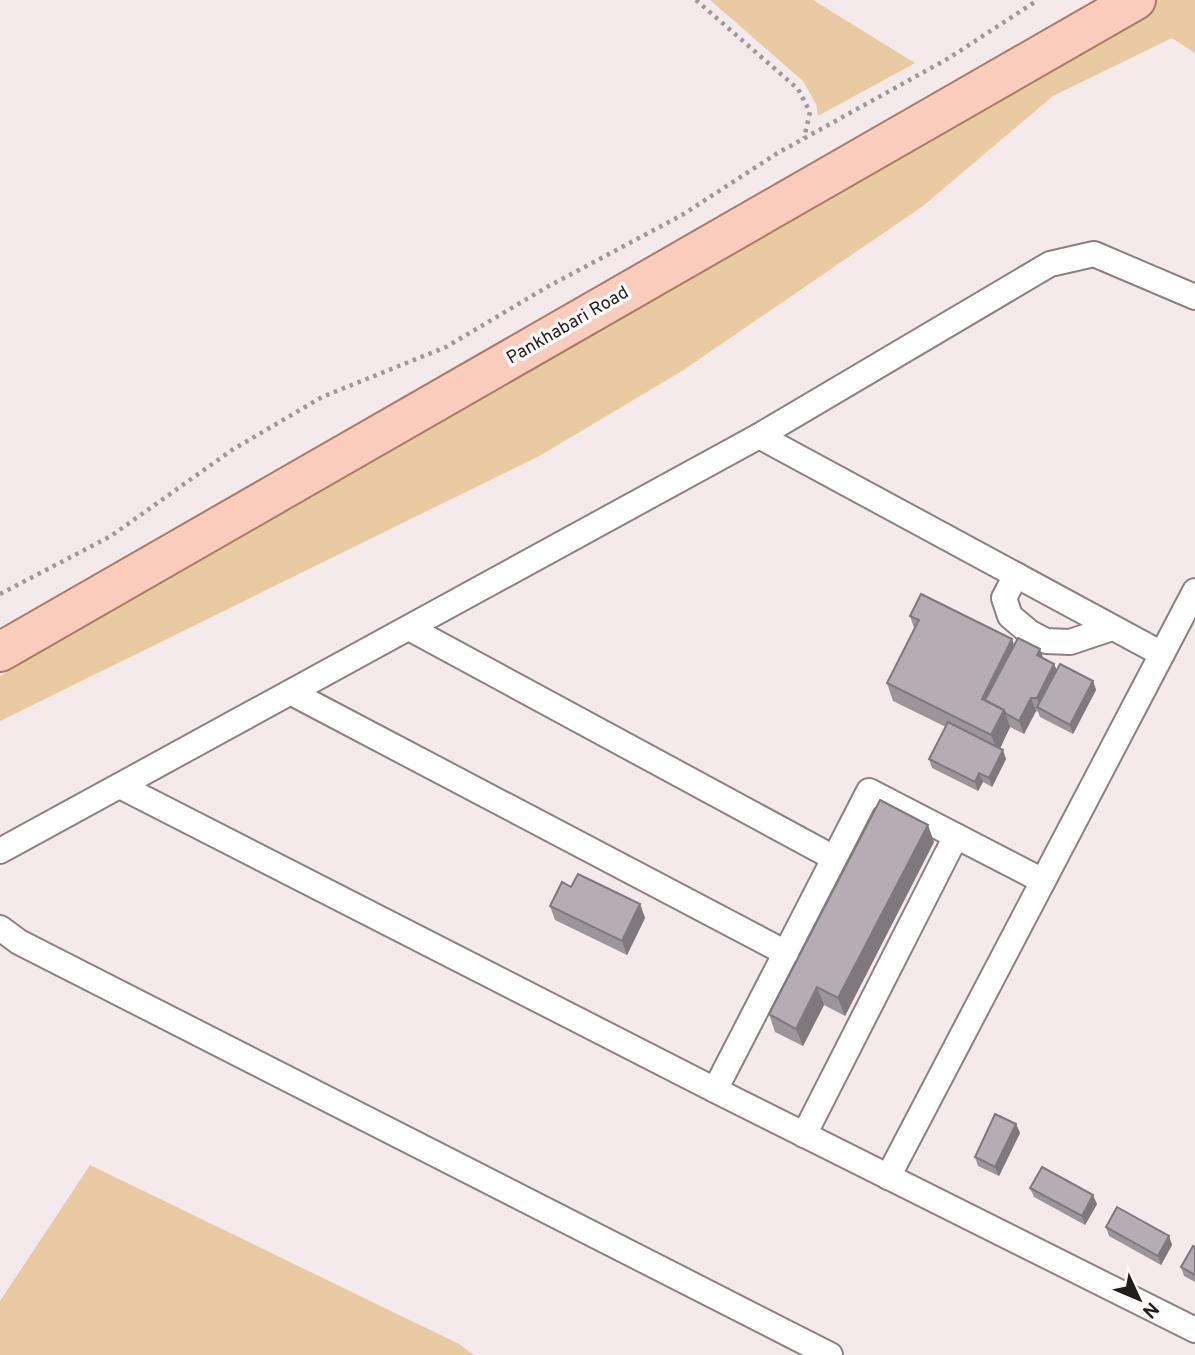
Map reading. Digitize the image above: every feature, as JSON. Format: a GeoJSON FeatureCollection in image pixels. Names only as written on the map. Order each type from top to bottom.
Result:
{"type":"FeatureCollection","features":[{"type":"Feature","properties":{"kind":"main road","name":"Pankhabari Road"},"geometry":{"type":"LineString","coordinates":[[0,652],[1136,0]]}},
{"type":"Feature","properties":{"kind":"street"},"geometry":{"type":"LineString","coordinates":[[0,852],[759,436],[1050,264],[1094,254],[1195,297]]}},
{"type":"Feature","properties":{"kind":"street"},"geometry":{"type":"LineString","coordinates":[[759,436],[1162,654]]}},
{"type":"Feature","properties":{"kind":"street"},"geometry":{"type":"LineString","coordinates":[[1016,575],[1004,598],[1010,616],[1029,632],[1046,641],[1070,642],[1112,628]]}},
{"type":"Feature","properties":{"kind":"street"},"geometry":{"type":"LineString","coordinates":[[888,1177],[1195,591]]}},
{"type":"Feature","properties":{"kind":"street"},"geometry":{"type":"LineString","coordinates":[[409,628],[834,858]]}},
{"type":"Feature","properties":{"kind":"street"},"geometry":{"type":"LineString","coordinates":[[292,693],[786,953]]}},
{"type":"Feature","properties":{"kind":"street"},"geometry":{"type":"LineString","coordinates":[[120,786],[715,1090],[1195,1330]]}},
{"type":"Feature","properties":{"kind":"street"},"geometry":{"type":"LineString","coordinates":[[715,1090],[869,792],[1043,881]]}},
{"type":"Feature","properties":{"kind":"street"},"geometry":{"type":"LineString","coordinates":[[804,1135],[956,836]]}},
{"type":"Feature","properties":{"kind":"street"},"geometry":{"type":"LineString","coordinates":[[0,928],[19,943],[830,1355]]}},
{"type":"Feature","properties":{"kind":"path"},"geometry":{"type":"LineString","coordinates":[[696,0],[798,89],[810,112],[803,139]]}},
{"type":"Feature","properties":{"kind":"path"},"geometry":{"type":"LineString","coordinates":[[0,594],[111,536],[232,450],[322,397],[446,347],[547,287],[682,215],[803,139],[949,58],[1038,0]]}},
{"type":"Feature","properties":{"kind":"shaded area"},"geometry":{"type":"Polygon","coordinates":[[[710,0],[813,0],[915,63],[818,116],[816,104],[803,81],[710,0]]]}},
{"type":"Feature","properties":{"kind":"shaded area"},"geometry":{"type":"Polygon","coordinates":[[[1158,0],[1195,0],[1195,53],[1172,38],[1053,96],[923,206],[682,371],[541,455],[0,721],[0,676],[920,147],[1158,0]]]}},
{"type":"Feature","properties":{"kind":"shaded area"},"geometry":{"type":"Polygon","coordinates":[[[90,1165],[459,1344],[474,1355],[0,1355],[0,1301],[90,1165]]]}},
{"type":"Feature","properties":{"kind":"building"},"geometry":{"type":"Polygon","coordinates":[[[921,594],[1012,639],[982,699],[1004,710],[991,735],[887,683],[919,620],[910,616],[921,594]]]}},
{"type":"Feature","properties":{"kind":"building"},"geometry":{"type":"Polygon","coordinates":[[[1018,638],[1040,649],[1037,655],[1054,664],[1037,698],[1031,698],[1019,721],[985,700],[1018,638]]]}},
{"type":"Feature","properties":{"kind":"building"},"geometry":{"type":"Polygon","coordinates":[[[1060,664],[1093,681],[1070,725],[1037,707],[1060,664]]]}},
{"type":"Feature","properties":{"kind":"building"},"geometry":{"type":"Polygon","coordinates":[[[948,722],[1003,750],[989,778],[979,773],[975,782],[929,759],[948,722]]]}},
{"type":"Feature","properties":{"kind":"building"},"geometry":{"type":"Polygon","coordinates":[[[880,800],[928,825],[838,998],[817,987],[796,1029],[769,1014],[880,800]]]}},
{"type":"Feature","properties":{"kind":"building"},"geometry":{"type":"Polygon","coordinates":[[[578,874],[640,904],[622,941],[550,906],[562,882],[571,887],[578,874]]]}},
{"type":"Feature","properties":{"kind":"building"},"geometry":{"type":"Polygon","coordinates":[[[995,1114],[1016,1124],[995,1167],[975,1157],[995,1114]]]}},
{"type":"Feature","properties":{"kind":"building"},"geometry":{"type":"Polygon","coordinates":[[[1042,1167],[1093,1195],[1082,1216],[1030,1188],[1042,1167]]]}},
{"type":"Feature","properties":{"kind":"building"},"geometry":{"type":"Polygon","coordinates":[[[1117,1207],[1169,1236],[1158,1256],[1106,1227],[1117,1207]]]}},
{"type":"Feature","properties":{"kind":"building"},"geometry":{"type":"Polygon","coordinates":[[[1193,1246],[1195,1247],[1195,1275],[1181,1267],[1193,1246]]]}}]}
